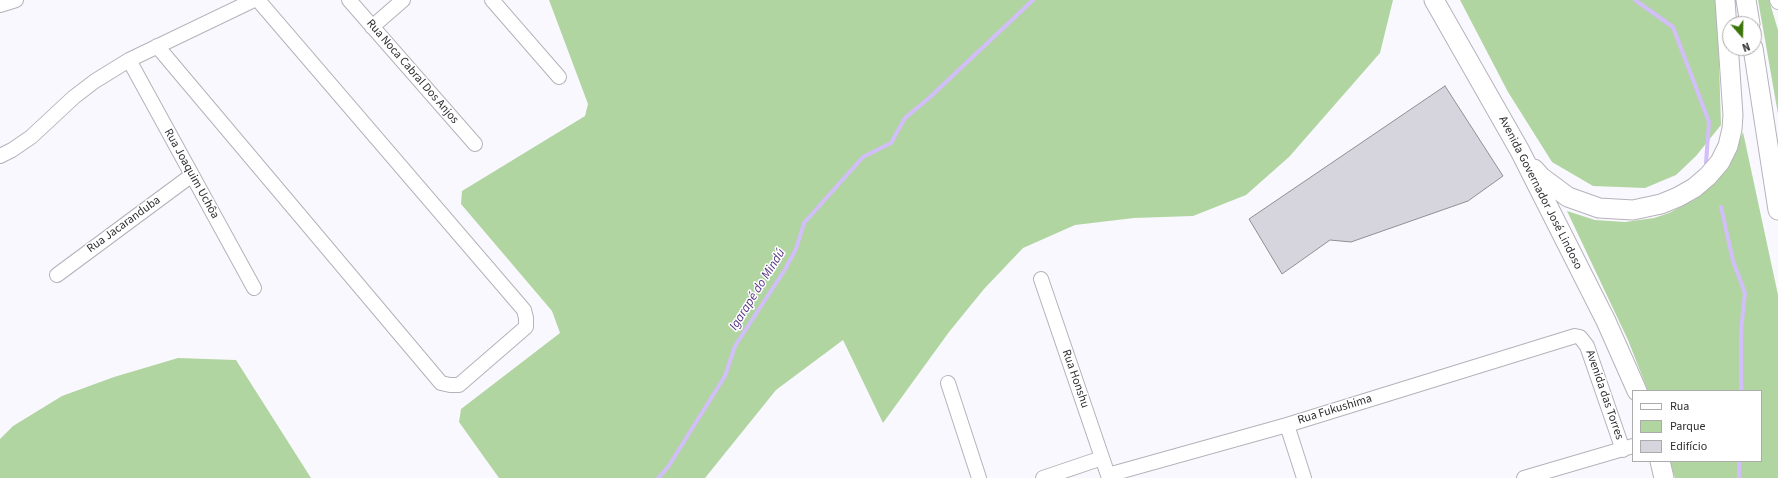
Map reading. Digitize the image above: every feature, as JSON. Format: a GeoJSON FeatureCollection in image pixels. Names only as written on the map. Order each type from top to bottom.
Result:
{"type":"FeatureCollection","features":[{"type":"Feature","properties":{"kind":"main road","name":"Avenida Governador José Lindoso"},"geometry":{"type":"LineString","coordinates":[[1434,0],[1520,151],[1606,321],[1637,390]]}},
{"type":"Feature","properties":{"kind":"main road"},"geometry":{"type":"LineString","coordinates":[[1520,151],[1541,178],[1568,197],[1599,208],[1633,210],[1661,204],[1694,188],[1708,176],[1720,162],[1728,146],[1732,129],[1733,115],[1725,0]]}},
{"type":"Feature","properties":{"kind":"main road"},"geometry":{"type":"LineString","coordinates":[[1746,0],[1749,16]]}},
{"type":"Feature","properties":{"kind":"main road"},"geometry":{"type":"LineString","coordinates":[[1754,56],[1778,210]]}},
{"type":"Feature","properties":{"kind":"main road"},"geometry":{"type":"LineString","coordinates":[[1660,462],[1664,478]]}},
{"type":"Feature","properties":{"kind":"street"},"geometry":{"type":"LineString","coordinates":[[0,5],[16,0]]}},
{"type":"Feature","properties":{"kind":"street"},"geometry":{"type":"LineString","coordinates":[[0,156],[12,150],[30,137],[74,97],[95,81],[129,60],[254,0]]}},
{"type":"Feature","properties":{"kind":"street"},"geometry":{"type":"LineString","coordinates":[[157,46],[441,383],[459,384],[526,327],[524,310],[258,0]]}},
{"type":"Feature","properties":{"kind":"street","name":"Rua Noca Cabral Dos Anjos"},"geometry":{"type":"LineString","coordinates":[[349,0],[475,144]]}},
{"type":"Feature","properties":{"kind":"street"},"geometry":{"type":"LineString","coordinates":[[372,28],[403,0]]}},
{"type":"Feature","properties":{"kind":"street"},"geometry":{"type":"LineString","coordinates":[[492,0],[559,77]]}},
{"type":"Feature","properties":{"kind":"street","name":"Rua Joaquim Uchôa"},"geometry":{"type":"LineString","coordinates":[[129,60],[254,288]]}},
{"type":"Feature","properties":{"kind":"street","name":"Rua Jacaranduba"},"geometry":{"type":"LineString","coordinates":[[57,275],[192,175]]}},
{"type":"Feature","properties":{"kind":"street","name":"Rua Honshu"},"geometry":{"type":"LineString","coordinates":[[1041,279],[1108,476]]}},
{"type":"Feature","properties":{"kind":"street","name":"Avenida das Torres"},"geometry":{"type":"LineString","coordinates":[[1561,340],[1575,336],[1580,337],[1587,346],[1628,448]]}},
{"type":"Feature","properties":{"kind":"street","name":"Rua Fukushima"},"geometry":{"type":"LineString","coordinates":[[1108,476],[1287,425],[1561,340]]}},
{"type":"Feature","properties":{"kind":"street"},"geometry":{"type":"LineString","coordinates":[[948,383],[979,478]]}},
{"type":"Feature","properties":{"kind":"street"},"geometry":{"type":"LineString","coordinates":[[1287,425],[1304,478]]}},
{"type":"Feature","properties":{"kind":"street"},"geometry":{"type":"LineString","coordinates":[[1524,478],[1628,448]]}},
{"type":"Feature","properties":{"kind":"street"},"geometry":{"type":"LineString","coordinates":[[1043,478],[1102,458]]}},
{"type":"Feature","properties":{"kind":"green space"},"geometry":{"type":"Polygon","coordinates":[[[549,0],[1393,0],[1380,53],[1289,157],[1246,195],[1193,216],[1134,218],[1075,225],[1023,248],[984,289],[949,332],[883,423],[843,340],[776,390],[705,478],[499,478],[459,422],[461,409],[560,333],[552,311],[461,204],[462,191],[585,116],[588,104],[549,0]]]}},
{"type":"Feature","properties":{"kind":"green space"},"geometry":{"type":"Polygon","coordinates":[[[1460,0],[1717,0],[1721,125],[1696,156],[1676,175],[1645,188],[1593,186],[1552,162],[1508,92],[1460,0]]]}},
{"type":"Feature","properties":{"kind":"green space"},"geometry":{"type":"Polygon","coordinates":[[[1758,0],[1769,0],[1778,30],[1778,114],[1762,16],[1758,0]]]}},
{"type":"Feature","properties":{"kind":"green space"},"geometry":{"type":"Polygon","coordinates":[[[1743,132],[1778,295],[1778,478],[1675,478],[1670,462],[1762,462],[1762,390],[1648,390],[1628,340],[1567,211],[1595,220],[1625,222],[1654,218],[1669,213],[1694,200],[1705,191],[1732,158],[1743,132]]]}},
{"type":"Feature","properties":{"kind":"green space"},"geometry":{"type":"Polygon","coordinates":[[[178,358],[236,360],[311,478],[0,478],[0,439],[13,426],[62,396],[114,377],[178,358]]]}},
{"type":"Feature","properties":{"kind":"building"},"geometry":{"type":"Polygon","coordinates":[[[1445,86],[1503,176],[1468,201],[1351,242],[1330,240],[1282,274],[1249,219],[1445,86]]]}},
{"type":"Feature","properties":{"kind":"waterway","name":"Igarapé do Mindú"},"geometry":{"type":"LineString","coordinates":[[658,478],[668,467],[725,376],[735,346],[784,271],[796,249],[804,223],[863,157],[891,143],[905,118],[929,98],[1033,0]]}},
{"type":"Feature","properties":{"kind":"waterway"},"geometry":{"type":"LineString","coordinates":[[1635,0],[1673,27],[1709,122],[1706,163]]}},
{"type":"Feature","properties":{"kind":"waterway"},"geometry":{"type":"LineString","coordinates":[[1721,207],[1733,261],[1745,293],[1741,331],[1741,390]]}},
{"type":"Feature","properties":{"kind":"waterway"},"geometry":{"type":"LineString","coordinates":[[1739,462],[1739,478]]}}]}
